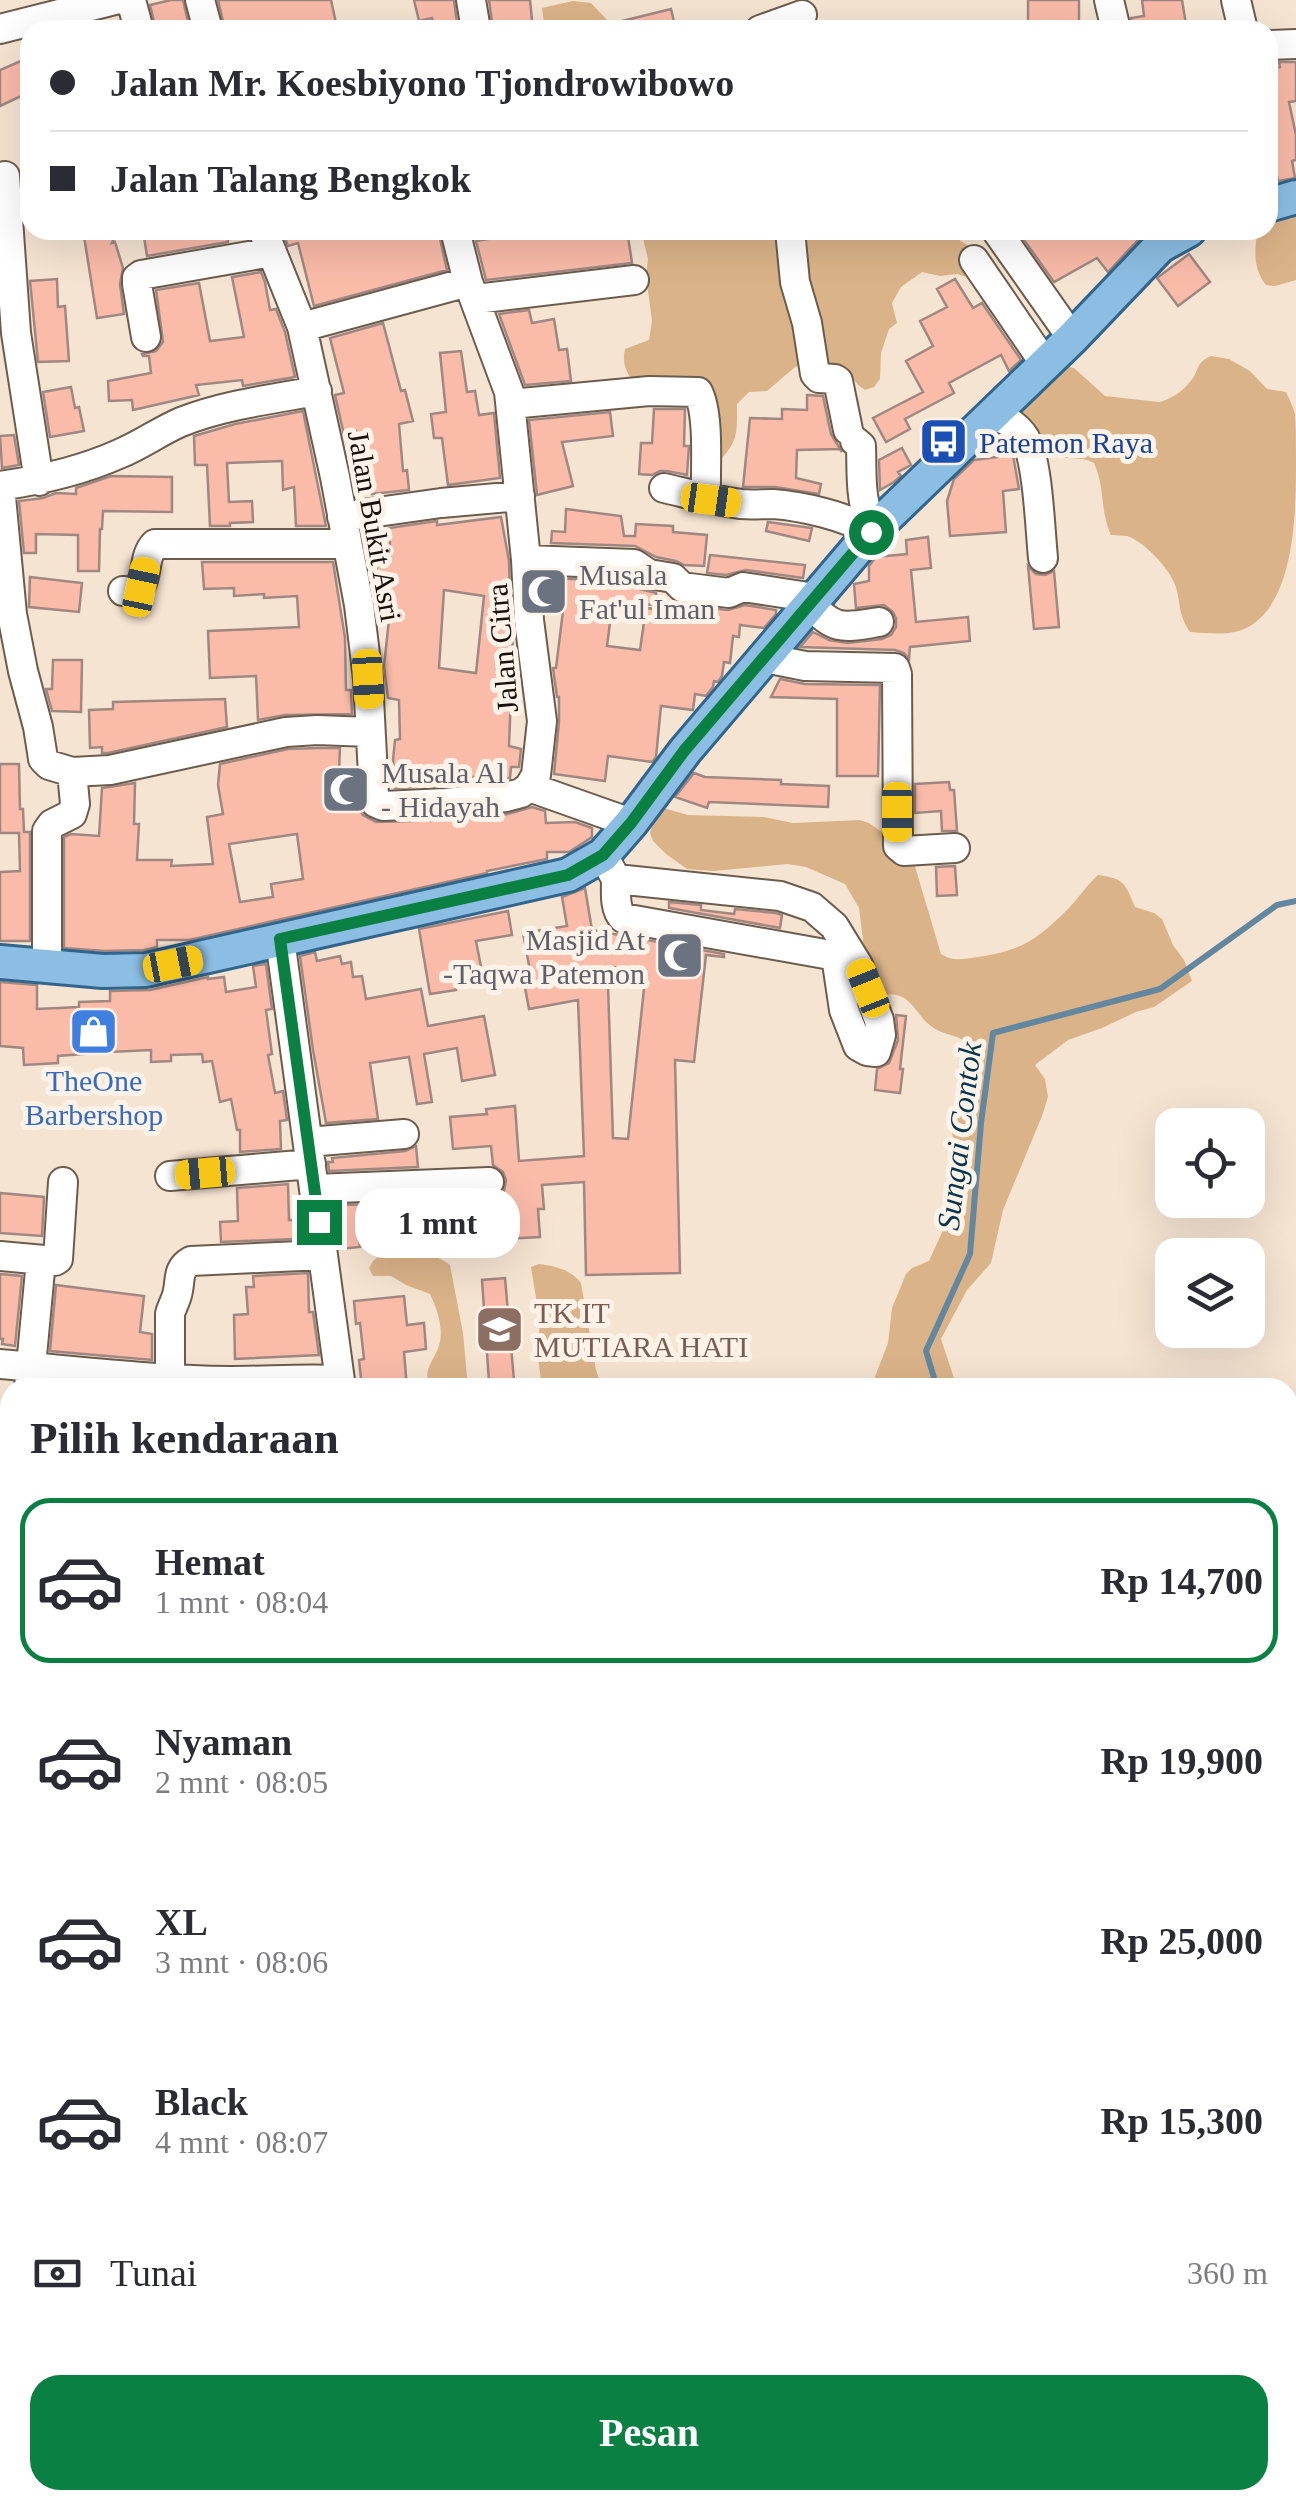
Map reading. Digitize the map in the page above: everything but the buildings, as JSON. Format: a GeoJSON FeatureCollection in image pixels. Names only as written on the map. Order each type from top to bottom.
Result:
{"type":"FeatureCollection","features":[{"type":"Feature","properties":{"kind":"main road"},"geometry":{"type":"LineString","coordinates":[[0,962],[103,971],[146,970],[609,867],[631,823],[684,751],[872,530],[1169,240]]}},
{"type":"Feature","properties":{"kind":"street"},"geometry":{"type":"LineString","coordinates":[[33,20],[114,0]]}},
{"type":"Feature","properties":{"kind":"street"},"geometry":{"type":"LineString","coordinates":[[12,174],[16,333],[40,480]]}},
{"type":"Feature","properties":{"kind":"street","name":"Jalan Citra"},"geometry":{"type":"LineString","coordinates":[[458,240],[509,392],[542,721],[536,775],[529,787]]}},
{"type":"Feature","properties":{"kind":"street"},"geometry":{"type":"LineString","coordinates":[[791,240],[795,282],[807,323],[815,374],[838,382],[851,436],[861,446],[862,498],[872,530]]}},
{"type":"Feature","properties":{"kind":"street"},"geometry":{"type":"LineString","coordinates":[[1003,240],[1072,338]]}},
{"type":"Feature","properties":{"kind":"street"},"geometry":{"type":"LineString","coordinates":[[146,337],[136,278],[268,241]]}},
{"type":"Feature","properties":{"kind":"street","name":"Jalan Bukit Asri"},"geometry":{"type":"LineString","coordinates":[[268,241],[302,327],[317,392],[364,642],[370,732]]}},
{"type":"Feature","properties":{"kind":"street"},"geometry":{"type":"LineString","coordinates":[[974,260],[1045,364]]}},
{"type":"Feature","properties":{"kind":"street"},"geometry":{"type":"LineString","coordinates":[[302,327],[472,290],[634,280]]}},
{"type":"Feature","properties":{"kind":"street"},"geometry":{"type":"LineString","coordinates":[[510,404],[649,391],[698,392],[704,421],[706,498]]}},
{"type":"Feature","properties":{"kind":"street"},"geometry":{"type":"LineString","coordinates":[[317,392],[244,404],[182,422],[120,454],[40,480],[0,486],[12,614],[42,752],[49,766],[72,772],[110,770],[286,732],[370,732],[374,796],[383,806],[506,797],[529,787],[631,823]]}},
{"type":"Feature","properties":{"kind":"street"},"geometry":{"type":"LineString","coordinates":[[992,415],[1017,427],[1032,455],[1043,558]]}},
{"type":"Feature","properties":{"kind":"street"},"geometry":{"type":"LineString","coordinates":[[664,488],[750,505],[776,504],[822,513],[872,530]]}},
{"type":"Feature","properties":{"kind":"street"},"geometry":{"type":"LineString","coordinates":[[122,590],[136,592],[141,587],[148,552],[155,544],[345,531],[442,503],[520,496]]}},
{"type":"Feature","properties":{"kind":"street"},"geometry":{"type":"LineString","coordinates":[[526,560],[634,564],[649,574],[673,578],[682,588],[729,593],[743,587],[813,601],[824,619],[839,626],[879,622]]}},
{"type":"Feature","properties":{"kind":"street"},"geometry":{"type":"LineString","coordinates":[[765,658],[806,666],[895,668],[898,846],[904,851],[955,848]]}},
{"type":"Feature","properties":{"kind":"street"},"geometry":{"type":"LineString","coordinates":[[47,966],[47,831],[72,814],[76,804],[72,772]]}},
{"type":"Feature","properties":{"kind":"street"},"geometry":{"type":"LineString","coordinates":[[609,867],[800,901],[812,906],[834,926],[844,954],[623,918],[617,908],[609,867]]}},
{"type":"Feature","properties":{"kind":"street"},"geometry":{"type":"LineString","coordinates":[[280,939],[339,1378]]}},
{"type":"Feature","properties":{"kind":"street"},"geometry":{"type":"LineString","coordinates":[[311,1165],[404,1134]]}},
{"type":"Feature","properties":{"kind":"street"},"geometry":{"type":"LineString","coordinates":[[170,1176],[311,1165],[489,1182]]}},
{"type":"Feature","properties":{"kind":"street"},"geometry":{"type":"LineString","coordinates":[[0,1256],[58,1259],[64,1182]]}},
{"type":"Feature","properties":{"kind":"street"},"geometry":{"type":"LineString","coordinates":[[170,1378],[171,1306],[186,1263],[323,1256]]}},
{"type":"Feature","properties":{"kind":"street"},"geometry":{"type":"LineString","coordinates":[[0,1364],[30,1377],[42,1260]]}},
{"type":"Feature","properties":{"kind":"shaded area"},"geometry":{"type":"Polygon","coordinates":[[[573,1],[591,3],[607,20],[544,20],[542,8],[573,1]]]}},
{"type":"Feature","properties":{"kind":"shaded area"},"geometry":{"type":"Polygon","coordinates":[[[1296,211],[1296,280],[1275,286],[1266,285],[1259,272],[1256,244],[1257,240],[1278,240],[1278,217],[1296,211]]]}},
{"type":"Feature","properties":{"kind":"shaded area"},"geometry":{"type":"Polygon","coordinates":[[[643,240],[959,240],[974,249],[975,279],[922,272],[901,287],[892,303],[897,323],[889,329],[881,353],[880,379],[874,387],[865,390],[846,369],[820,360],[802,363],[767,391],[749,392],[737,404],[734,439],[722,458],[713,455],[702,418],[675,381],[657,377],[634,382],[626,370],[625,349],[649,340],[652,321],[646,276],[648,259],[643,240]]]}},
{"type":"Feature","properties":{"kind":"shaded area"},"geometry":{"type":"Polygon","coordinates":[[[1211,356],[1229,359],[1250,371],[1267,389],[1286,392],[1296,425],[1294,527],[1285,574],[1265,613],[1250,626],[1221,634],[1190,632],[1176,587],[1163,565],[1134,539],[1111,535],[1094,463],[1041,449],[1025,430],[1020,410],[1065,366],[1074,368],[1105,396],[1163,401],[1183,389],[1211,356]]]}},
{"type":"Feature","properties":{"kind":"shaded area"},"geometry":{"type":"Polygon","coordinates":[[[663,808],[688,815],[764,817],[793,823],[869,823],[911,853],[941,954],[950,958],[993,954],[1027,942],[1071,906],[1098,875],[1119,881],[1135,907],[1162,919],[1192,981],[1154,1007],[1068,1040],[1035,1065],[1045,1079],[1048,1097],[1042,1116],[1003,1210],[991,1263],[967,1290],[941,1339],[954,1378],[874,1378],[888,1343],[892,1308],[906,1274],[929,1261],[964,1193],[965,1166],[952,1134],[972,1049],[963,1040],[931,1026],[902,997],[887,994],[849,1006],[865,956],[859,908],[845,884],[806,867],[788,864],[714,871],[687,869],[653,841],[653,823],[663,808]]]}},
{"type":"Feature","properties":{"kind":"shaded area"},"geometry":{"type":"Polygon","coordinates":[[[399,1214],[413,1245],[450,1265],[467,1378],[428,1378],[441,1336],[439,1318],[430,1294],[391,1276],[373,1276],[369,1268],[387,1249],[399,1214]]]}},
{"type":"Feature","properties":{"kind":"shaded area"},"geometry":{"type":"Polygon","coordinates":[[[539,1264],[563,1269],[581,1283],[599,1378],[541,1378],[537,1351],[540,1322],[531,1267],[539,1264]]]}},
{"type":"Feature","properties":{"kind":"waterway","name":"Sungai Contok"},"geometry":{"type":"LineString","coordinates":[[934,1378],[926,1351],[970,1254],[993,1033],[1160,989],[1277,905],[1296,901]]}},
{"type":"Feature","properties":{"kind":"place","name":"Patemon Raya"},"geometry":{"type":"Point","coordinates":[944,442]}},
{"type":"Feature","properties":{"kind":"place","name":"Musala Fat'ul Iman"},"geometry":{"type":"Point","coordinates":[544,591]}},
{"type":"Feature","properties":{"kind":"place","name":"Musala Al - Hidayah"},"geometry":{"type":"Point","coordinates":[346,789]}},
{"type":"Feature","properties":{"kind":"place","name":"Masjid At -Taqwa Patemon"},"geometry":{"type":"Point","coordinates":[680,956]}},
{"type":"Feature","properties":{"kind":"place","name":"TheOne Barbershop"},"geometry":{"type":"Point","coordinates":[94,1031]}},
{"type":"Feature","properties":{"kind":"place","name":"TK IT MUTIARA HATI"},"geometry":{"type":"Point","coordinates":[499,1329]}},
{"type":"Feature","properties":{"kind":"route"},"geometry":{"type":"LineString","coordinates":[[319,1222],[280,939],[568,875],[603,855],[684,751],[871,532]]}}]}
